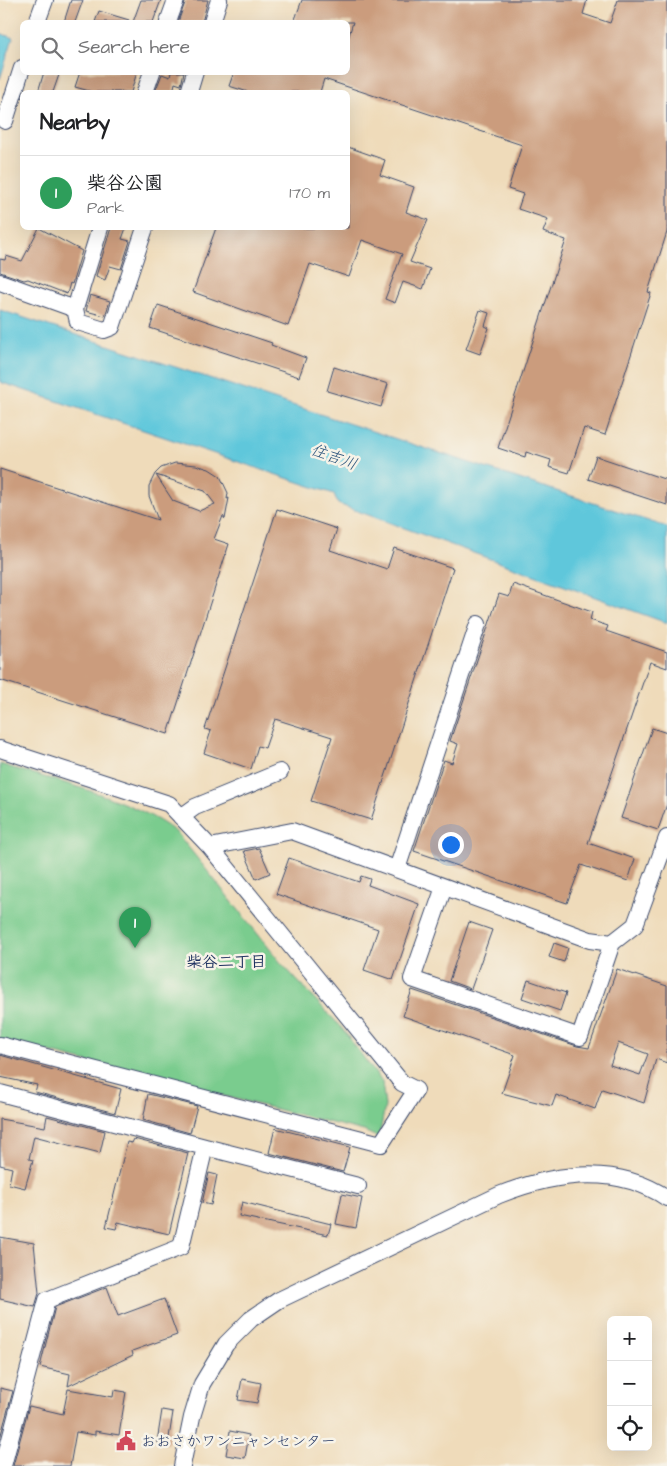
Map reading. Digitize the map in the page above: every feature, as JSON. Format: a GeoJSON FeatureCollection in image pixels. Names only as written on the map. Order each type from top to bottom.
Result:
{"type":"FeatureCollection","features":[{"type":"Feature","properties":{"kind":"street"},"geometry":{"type":"LineString","coordinates":[[38,20],[45,0]]}},
{"type":"Feature","properties":{"kind":"street"},"geometry":{"type":"LineString","coordinates":[[169,20],[176,0]]}},
{"type":"Feature","properties":{"kind":"street"},"geometry":{"type":"LineString","coordinates":[[213,20],[219,0]]}},
{"type":"Feature","properties":{"kind":"street"},"geometry":{"type":"LineString","coordinates":[[5,122],[20,74]]}},
{"type":"Feature","properties":{"kind":"street"},"geometry":{"type":"LineString","coordinates":[[146,90],[151,75]]}},
{"type":"Feature","properties":{"kind":"street"},"geometry":{"type":"LineString","coordinates":[[190,90],[194,75]]}},
{"type":"Feature","properties":{"kind":"street"},"geometry":{"type":"LineString","coordinates":[[99,230],[75,309],[78,322],[104,330],[112,327],[144,230]]}},
{"type":"Feature","properties":{"kind":"street"},"geometry":{"type":"LineString","coordinates":[[0,282],[75,309]]}},
{"type":"Feature","properties":{"kind":"street"},"geometry":{"type":"LineString","coordinates":[[397,869],[478,624]]}},
{"type":"Feature","properties":{"kind":"street"},"geometry":{"type":"LineString","coordinates":[[0,749],[169,804],[210,847],[402,1083],[416,1090],[381,1144],[0,1045]]}},
{"type":"Feature","properties":{"kind":"street"},"geometry":{"type":"LineString","coordinates":[[181,817],[195,807],[280,772]]}},
{"type":"Feature","properties":{"kind":"street"},"geometry":{"type":"LineString","coordinates":[[210,847],[292,831],[590,940],[612,943]]}},
{"type":"Feature","properties":{"kind":"street"},"geometry":{"type":"LineString","coordinates":[[444,886],[412,979],[580,1037],[612,943],[635,925],[667,838]]}},
{"type":"Feature","properties":{"kind":"street"},"geometry":{"type":"LineString","coordinates":[[0,1093],[358,1186]]}},
{"type":"Feature","properties":{"kind":"street"},"geometry":{"type":"LineString","coordinates":[[3,1466],[47,1300],[181,1247],[205,1147]]}},
{"type":"Feature","properties":{"kind":"street"},"geometry":{"type":"LineString","coordinates":[[182,1466],[194,1406],[204,1378],[226,1344],[250,1320],[280,1300],[499,1195],[544,1179],[588,1174],[630,1180],[667,1198]]}},
{"type":"Feature","properties":{"kind":"green space"},"geometry":{"type":"Polygon","coordinates":[[[0,764],[116,800],[139,810],[177,833],[281,963],[340,1026],[382,1082],[385,1106],[379,1138],[364,1131],[0,1040],[0,764]]]}},
{"type":"Feature","properties":{"kind":"water"},"geometry":{"type":"Polygon","coordinates":[[[0,33],[13,38],[0,79],[0,33]]]}},
{"type":"Feature","properties":{"kind":"water","name":"住吉川"},"geometry":{"type":"Polygon","coordinates":[[[0,310],[667,527],[667,623],[338,504],[334,494],[0,382],[0,310]]]}},
{"type":"Feature","properties":{"kind":"building"},"geometry":{"type":"Polygon","coordinates":[[[71,0],[83,0],[76,20],[65,20],[71,0]]]}},
{"type":"Feature","properties":{"kind":"building"},"geometry":{"type":"Polygon","coordinates":[[[141,0],[161,0],[154,20],[134,20],[141,0]]]}},
{"type":"Feature","properties":{"kind":"building"},"geometry":{"type":"Polygon","coordinates":[[[186,0],[208,0],[203,20],[179,20],[186,0]]]}},
{"type":"Feature","properties":{"kind":"building"},"geometry":{"type":"Polygon","coordinates":[[[302,0],[587,0],[583,14],[610,23],[618,0],[667,0],[667,232],[648,292],[651,293],[605,435],[584,428],[569,473],[549,467],[551,460],[526,452],[525,457],[498,448],[566,240],[543,232],[548,219],[518,209],[523,194],[508,189],[522,145],[324,79],[321,90],[242,90],[229,86],[233,75],[350,75],[350,32],[353,22],[350,22],[350,20],[295,20],[302,0]]]}},
{"type":"Feature","properties":{"kind":"building"},"geometry":{"type":"Polygon","coordinates":[[[99,11],[129,20],[96,20],[99,11]]]}},
{"type":"Feature","properties":{"kind":"building"},"geometry":{"type":"Polygon","coordinates":[[[43,75],[59,75],[54,90],[39,90],[43,75]]]}},
{"type":"Feature","properties":{"kind":"building"},"geometry":{"type":"Polygon","coordinates":[[[79,75],[136,75],[132,90],[86,90],[75,87],[79,75]]]}},
{"type":"Feature","properties":{"kind":"building"},"geometry":{"type":"Polygon","coordinates":[[[162,75],[170,77],[170,75],[183,75],[181,85],[175,83],[173,90],[156,90],[162,75]]]}},
{"type":"Feature","properties":{"kind":"building"},"geometry":{"type":"Polygon","coordinates":[[[350,148],[385,160],[380,175],[414,187],[406,212],[428,220],[410,262],[430,269],[423,289],[403,282],[395,303],[385,299],[402,254],[362,240],[349,277],[310,264],[288,326],[193,292],[215,230],[350,230],[350,148]]]}},
{"type":"Feature","properties":{"kind":"building"},"geometry":{"type":"Polygon","coordinates":[[[38,230],[43,230],[82,251],[67,294],[28,279],[24,280],[0,272],[0,259],[5,260],[6,256],[22,261],[38,230]]]}},
{"type":"Feature","properties":{"kind":"building"},"geometry":{"type":"Polygon","coordinates":[[[110,230],[125,230],[122,239],[130,241],[121,269],[110,266],[105,280],[96,276],[110,230]]]}},
{"type":"Feature","properties":{"kind":"building"},"geometry":{"type":"Polygon","coordinates":[[[90,295],[110,301],[105,316],[86,311],[90,295]]]}},
{"type":"Feature","properties":{"kind":"building"},"geometry":{"type":"Polygon","coordinates":[[[158,305],[272,343],[271,345],[306,358],[299,377],[150,328],[158,305]]]}},
{"type":"Feature","properties":{"kind":"building"},"geometry":{"type":"Polygon","coordinates":[[[480,310],[489,313],[485,326],[489,328],[480,354],[466,349],[480,310]]]}},
{"type":"Feature","properties":{"kind":"building"},"geometry":{"type":"Polygon","coordinates":[[[334,367],[388,384],[381,407],[327,391],[334,367]]]}},
{"type":"Feature","properties":{"kind":"building"},"geometry":{"type":"Polygon","coordinates":[[[596,456],[667,480],[667,505],[588,479],[596,456]]]}},
{"type":"Feature","properties":{"kind":"building"},"geometry":{"type":"Polygon","coordinates":[[[175,463],[196,465],[209,469],[220,476],[228,493],[227,499],[229,498],[225,519],[223,516],[214,539],[229,544],[168,734],[0,680],[0,469],[158,520],[149,496],[149,486],[155,474],[161,468],[175,463]],[[156,475],[173,501],[199,511],[215,504],[205,491],[156,475]]]}},
{"type":"Feature","properties":{"kind":"building"},"geometry":{"type":"Polygon","coordinates":[[[277,509],[337,529],[330,550],[387,569],[394,548],[453,568],[371,820],[311,801],[332,737],[275,719],[265,748],[258,746],[251,769],[204,753],[211,731],[205,729],[277,509]]]}},
{"type":"Feature","properties":{"kind":"building"},"geometry":{"type":"Polygon","coordinates":[[[513,584],[592,612],[590,620],[608,626],[606,631],[667,652],[667,668],[650,662],[588,843],[635,859],[628,881],[581,865],[567,903],[414,851],[444,760],[452,763],[458,744],[450,741],[499,594],[509,597],[513,584]]]}},
{"type":"Feature","properties":{"kind":"building"},"geometry":{"type":"Polygon","coordinates":[[[652,728],[667,733],[667,804],[658,830],[621,818],[652,728]]]}},
{"type":"Feature","properties":{"kind":"building"},"geometry":{"type":"Polygon","coordinates":[[[259,848],[270,873],[256,879],[244,851],[259,848]]]}},
{"type":"Feature","properties":{"kind":"building"},"geometry":{"type":"Polygon","coordinates":[[[289,858],[359,882],[361,876],[370,879],[368,885],[419,904],[393,980],[364,970],[378,929],[276,894],[289,858]]]}},
{"type":"Feature","properties":{"kind":"building"},"geometry":{"type":"Polygon","coordinates":[[[469,922],[492,930],[471,989],[449,981],[469,922]]]}},
{"type":"Feature","properties":{"kind":"building"},"geometry":{"type":"Polygon","coordinates":[[[554,943],[568,948],[564,962],[549,957],[554,943]]]}},
{"type":"Feature","properties":{"kind":"building"},"geometry":{"type":"Polygon","coordinates":[[[617,969],[667,986],[667,1063],[656,1059],[644,1103],[602,1089],[595,1109],[556,1095],[552,1106],[502,1093],[515,1055],[403,1016],[412,990],[577,1046],[589,1048],[617,969]],[[618,1043],[610,1065],[640,1075],[648,1054],[618,1043]]]}},
{"type":"Feature","properties":{"kind":"building"},"geometry":{"type":"Polygon","coordinates":[[[528,980],[566,993],[560,1011],[522,998],[528,980]]]}},
{"type":"Feature","properties":{"kind":"building"},"geometry":{"type":"Polygon","coordinates":[[[0,1055],[121,1089],[115,1113],[35,1092],[37,1085],[0,1077],[0,1055]]]}},
{"type":"Feature","properties":{"kind":"building"},"geometry":{"type":"Polygon","coordinates":[[[148,1094],[197,1106],[190,1133],[143,1120],[148,1094]]]}},
{"type":"Feature","properties":{"kind":"building"},"geometry":{"type":"Polygon","coordinates":[[[47,1116],[105,1131],[100,1153],[34,1136],[29,1159],[33,1160],[25,1188],[9,1184],[12,1168],[0,1165],[0,1119],[45,1127],[47,1116]]]}},
{"type":"Feature","properties":{"kind":"building"},"geometry":{"type":"Polygon","coordinates":[[[275,1128],[350,1147],[343,1172],[269,1153],[275,1128]]]}},
{"type":"Feature","properties":{"kind":"building"},"geometry":{"type":"Polygon","coordinates":[[[134,1139],[188,1153],[169,1234],[118,1222],[116,1229],[106,1227],[127,1142],[132,1143],[134,1139]]]}},
{"type":"Feature","properties":{"kind":"building"},"geometry":{"type":"Polygon","coordinates":[[[209,1173],[217,1175],[211,1205],[202,1203],[209,1173]]]}},
{"type":"Feature","properties":{"kind":"building"},"geometry":{"type":"Polygon","coordinates":[[[342,1194],[362,1198],[356,1228],[336,1224],[342,1194]]]}},
{"type":"Feature","properties":{"kind":"building"},"geometry":{"type":"Polygon","coordinates":[[[242,1202],[331,1224],[328,1235],[239,1216],[242,1202]]]}},
{"type":"Feature","properties":{"kind":"building"},"geometry":{"type":"Polygon","coordinates":[[[0,1237],[34,1243],[39,1293],[35,1307],[0,1299],[0,1237]]]}},
{"type":"Feature","properties":{"kind":"building"},"geometry":{"type":"Polygon","coordinates":[[[107,1287],[118,1316],[164,1299],[177,1335],[132,1351],[133,1355],[68,1386],[70,1374],[40,1367],[55,1307],[107,1287]]]}},
{"type":"Feature","properties":{"kind":"building"},"geometry":{"type":"Polygon","coordinates":[[[242,1379],[261,1383],[257,1403],[238,1400],[242,1379]]]}},
{"type":"Feature","properties":{"kind":"building"},"geometry":{"type":"Polygon","coordinates":[[[0,1388],[13,1391],[0,1438],[0,1388]]]}},
{"type":"Feature","properties":{"kind":"building"},"geometry":{"type":"Polygon","coordinates":[[[68,1389],[113,1397],[114,1390],[126,1392],[119,1435],[95,1431],[95,1435],[76,1432],[70,1466],[13,1466],[29,1406],[63,1414],[68,1389]]]}},
{"type":"Feature","properties":{"kind":"building"},"geometry":{"type":"Polygon","coordinates":[[[162,1410],[173,1412],[168,1444],[157,1442],[162,1410]]]}},
{"type":"Feature","properties":{"kind":"building"},"geometry":{"type":"Polygon","coordinates":[[[230,1431],[249,1435],[245,1458],[226,1455],[230,1431]]]}},
{"type":"Feature","properties":{"kind":"place","name":"柴谷公園"},"geometry":{"type":"Point","coordinates":[135,948]}},
{"type":"Feature","properties":{"kind":"place","name":"おおさかワンニャンセンター"},"geometry":{"type":"Point","coordinates":[126,1441]}},
{"type":"Feature","properties":{"kind":"district","name":"柴谷二丁目"},"geometry":{"type":"Point","coordinates":[226,962]}}]}
